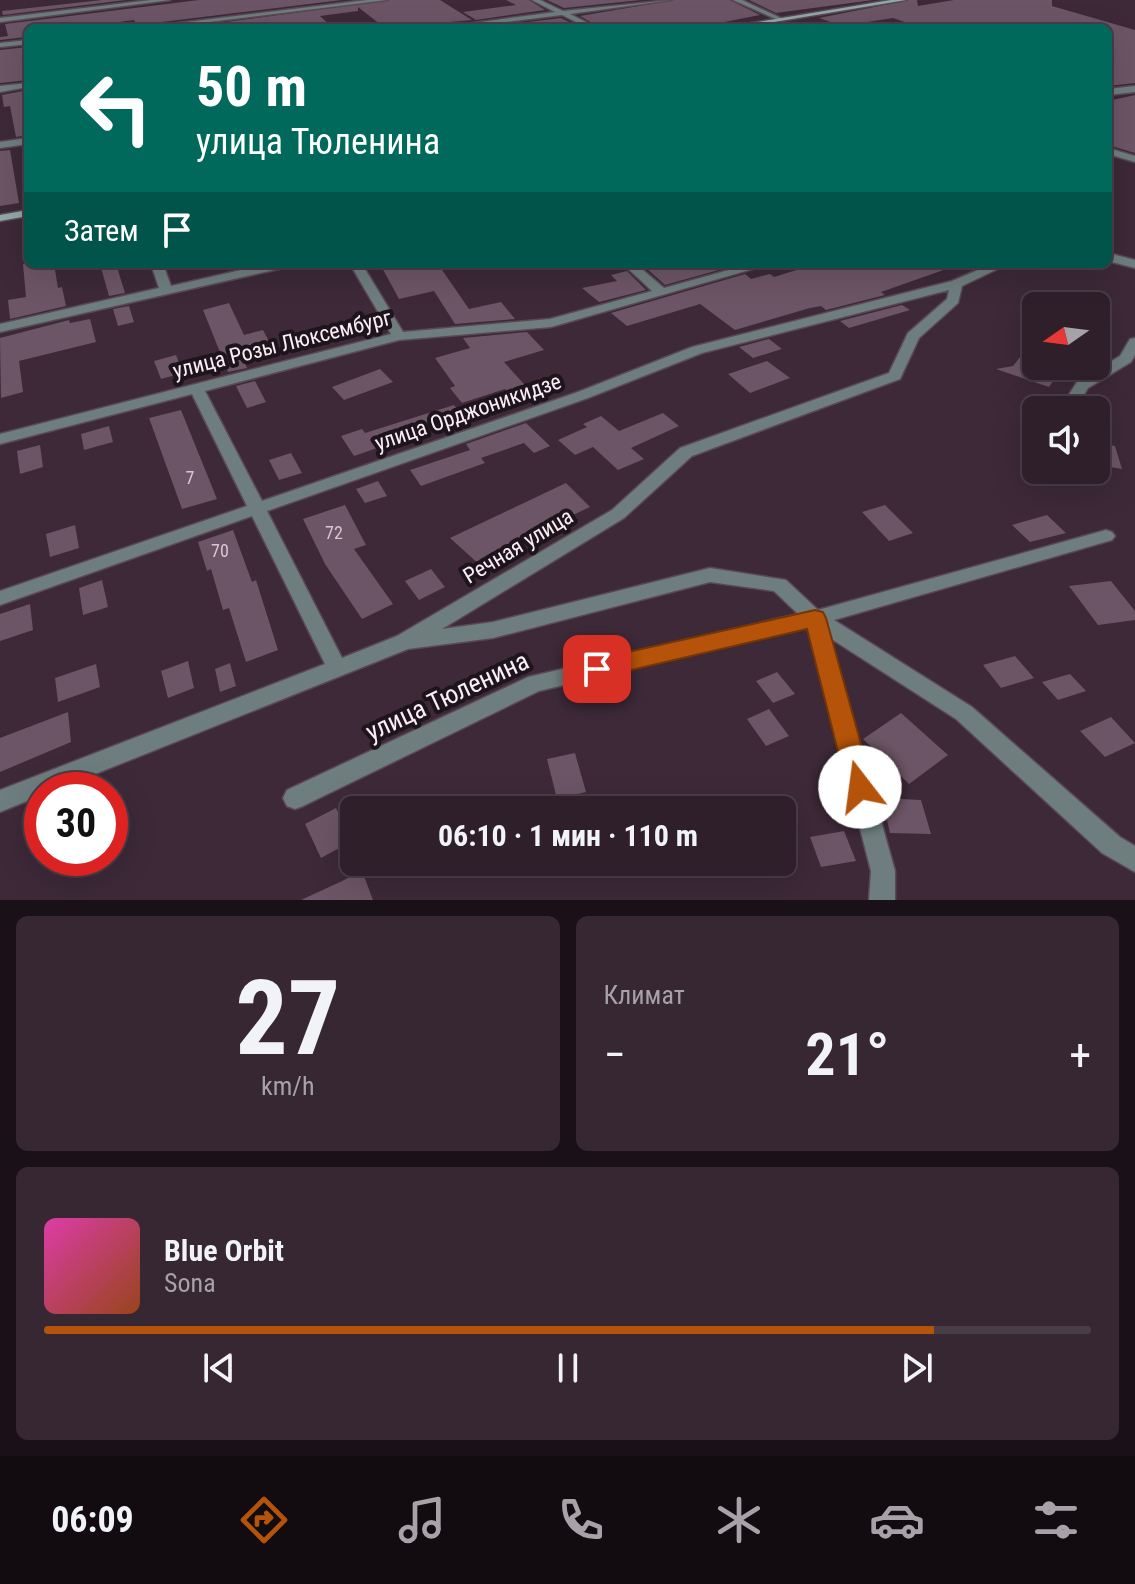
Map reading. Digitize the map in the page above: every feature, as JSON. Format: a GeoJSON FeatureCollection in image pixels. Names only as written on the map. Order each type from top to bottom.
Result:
{"type":"FeatureCollection","features":[{"type":"Feature","properties":{"kind":"main road"},"geometry":{"type":"LineString","coordinates":[[758,24],[903,0]]}},
{"type":"Feature","properties":{"kind":"main road"},"geometry":{"type":"LineString","coordinates":[[0,218],[24,214]]}},
{"type":"Feature","properties":{"kind":"street"},"geometry":{"type":"LineString","coordinates":[[0,20],[167,0]]}},
{"type":"Feature","properties":{"kind":"street"},"geometry":{"type":"LineString","coordinates":[[193,24],[384,0]]}},
{"type":"Feature","properties":{"kind":"street"},"geometry":{"type":"LineString","coordinates":[[535,0],[585,24]]}},
{"type":"Feature","properties":{"kind":"street"},"geometry":{"type":"LineString","coordinates":[[476,24],[668,0]]}},
{"type":"Feature","properties":{"kind":"street"},"geometry":{"type":"LineString","coordinates":[[736,0],[780,19]]}},
{"type":"Feature","properties":{"kind":"street"},"geometry":{"type":"LineString","coordinates":[[149,1],[159,9]]}},
{"type":"Feature","properties":{"kind":"street"},"geometry":{"type":"LineString","coordinates":[[279,12],[287,20]]}},
{"type":"Feature","properties":{"kind":"street"},"geometry":{"type":"LineString","coordinates":[[169,17],[177,24]]}},
{"type":"Feature","properties":{"kind":"street"},"geometry":{"type":"LineString","coordinates":[[0,45],[24,42]]}},
{"type":"Feature","properties":{"kind":"street"},"geometry":{"type":"LineString","coordinates":[[0,89],[24,86]]}},
{"type":"Feature","properties":{"kind":"street"},"geometry":{"type":"LineString","coordinates":[[1112,92],[1135,89]]}},
{"type":"Feature","properties":{"kind":"street"},"geometry":{"type":"LineString","coordinates":[[0,145],[24,142]]}},
{"type":"Feature","properties":{"kind":"street"},"geometry":{"type":"LineString","coordinates":[[1112,152],[1135,159]]}},
{"type":"Feature","properties":{"kind":"street"},"geometry":{"type":"LineString","coordinates":[[1112,258],[1135,264]]}},
{"type":"Feature","properties":{"kind":"street"},"geometry":{"type":"LineString","coordinates":[[158,268],[166,290]]}},
{"type":"Feature","properties":{"kind":"street"},"geometry":{"type":"LineString","coordinates":[[0,328],[265,268]]}},
{"type":"Feature","properties":{"kind":"street"},"geometry":{"type":"LineString","coordinates":[[358,268],[399,336]]}},
{"type":"Feature","properties":{"kind":"street"},"geometry":{"type":"LineString","coordinates":[[634,268],[661,292]]}},
{"type":"Feature","properties":{"kind":"street","name":"улица Розы Люксембург"},"geometry":{"type":"LineString","coordinates":[[0,439],[399,336],[551,323],[749,268]]}},
{"type":"Feature","properties":{"kind":"street"},"geometry":{"type":"LineString","coordinates":[[956,284],[993,268]]}},
{"type":"Feature","properties":{"kind":"street","name":"улица Орджоникидзе"},"geometry":{"type":"LineString","coordinates":[[0,598],[583,395],[697,350],[956,284]]}},
{"type":"Feature","properties":{"kind":"street","name":"Речная улица"},"geometry":{"type":"LineString","coordinates":[[0,801],[404,642],[618,514],[686,452],[895,376],[913,336],[953,300],[956,284]]}},
{"type":"Feature","properties":{"kind":"street"},"geometry":{"type":"LineString","coordinates":[[1075,396],[1082,385],[1126,359],[1135,342]]}},
{"type":"Feature","properties":{"kind":"street"},"geometry":{"type":"LineString","coordinates":[[196,387],[337,667]]}},
{"type":"Feature","properties":{"kind":"street","name":"улица Тюленина"},"geometry":{"type":"LineString","coordinates":[[295,798],[535,683],[815,618],[1106,536]]}},
{"type":"Feature","properties":{"kind":"street","name":"улица Тюленина"},"geometry":{"type":"LineString","coordinates":[[404,642],[493,630],[710,575],[779,585],[815,618]]}},
{"type":"Feature","properties":{"kind":"street"},"geometry":{"type":"LineString","coordinates":[[815,618],[964,713],[1111,845],[1135,860]]}},
{"type":"Feature","properties":{"kind":"street"},"geometry":{"type":"LineString","coordinates":[[815,618],[883,871],[882,900]]}},
{"type":"Feature","properties":{"kind":"building"},"geometry":{"type":"Polygon","coordinates":[[[126,0],[3,15],[2,11],[126,0]]]}},
{"type":"Feature","properties":{"kind":"building"},"geometry":{"type":"Polygon","coordinates":[[[199,0],[342,0],[145,24],[136,24],[134,20],[104,24],[24,24],[24,37],[0,40],[0,37],[8,36],[5,24],[199,0]]]}},
{"type":"Feature","properties":{"kind":"building"},"geometry":{"type":"Polygon","coordinates":[[[390,0],[440,0],[472,20],[380,24],[358,7],[358,11],[320,16],[329,24],[211,24],[390,0]]]}},
{"type":"Feature","properties":{"kind":"building"},"geometry":{"type":"Polygon","coordinates":[[[506,0],[529,0],[545,10],[476,20],[463,12],[516,5],[506,0]]]}},
{"type":"Feature","properties":{"kind":"building"},"geometry":{"type":"Polygon","coordinates":[[[547,0],[641,0],[564,8],[547,0]]]}},
{"type":"Feature","properties":{"kind":"building"},"geometry":{"type":"Polygon","coordinates":[[[674,0],[730,0],[760,15],[714,24],[594,24],[580,16],[674,0]]]}},
{"type":"Feature","properties":{"kind":"building"},"geometry":{"type":"Polygon","coordinates":[[[749,0],[873,0],[776,13],[749,0]]]}},
{"type":"Feature","properties":{"kind":"building"},"geometry":{"type":"Polygon","coordinates":[[[909,0],[917,0],[918,6],[954,0],[1052,0],[1052,6],[1135,30],[1135,83],[1112,86],[1112,24],[910,24],[893,18],[836,24],[819,18],[909,0]]]}},
{"type":"Feature","properties":{"kind":"building"},"geometry":{"type":"Polygon","coordinates":[[[561,18],[573,24],[554,23],[512,24],[561,18]]]}},
{"type":"Feature","properties":{"kind":"building"},"geometry":{"type":"Polygon","coordinates":[[[24,47],[24,80],[0,83],[0,50],[24,47]]]}},
{"type":"Feature","properties":{"kind":"building"},"geometry":{"type":"Polygon","coordinates":[[[24,91],[24,136],[16,137],[10,106],[4,107],[2,95],[24,91]]]}},
{"type":"Feature","properties":{"kind":"building"},"geometry":{"type":"Polygon","coordinates":[[[1135,95],[1135,153],[1112,146],[1112,100],[1135,95]]]}},
{"type":"Feature","properties":{"kind":"building"},"geometry":{"type":"Polygon","coordinates":[[[10,150],[19,203],[0,206],[0,151],[10,150]]]}},
{"type":"Feature","properties":{"kind":"building"},"geometry":{"type":"Polygon","coordinates":[[[23,264],[24,268],[55,268],[58,288],[62,287],[66,306],[10,319],[8,300],[26,297],[23,264]]]}},
{"type":"Feature","properties":{"kind":"building"},"geometry":{"type":"Polygon","coordinates":[[[101,268],[117,268],[125,293],[109,296],[101,268]]]}},
{"type":"Feature","properties":{"kind":"building"},"geometry":{"type":"Polygon","coordinates":[[[382,268],[441,268],[469,309],[501,302],[515,319],[455,324],[434,291],[399,299],[382,268]]]}},
{"type":"Feature","properties":{"kind":"building"},"geometry":{"type":"Polygon","coordinates":[[[646,268],[726,268],[665,285],[646,268]]]}},
{"type":"Feature","properties":{"kind":"building"},"geometry":{"type":"Polygon","coordinates":[[[803,268],[949,268],[881,292],[885,295],[826,310],[821,306],[810,308],[735,330],[700,304],[627,326],[611,313],[745,274],[751,279],[770,274],[774,277],[803,268]]]}},
{"type":"Feature","properties":{"kind":"building"},"geometry":{"type":"Polygon","coordinates":[[[627,271],[646,290],[599,302],[582,288],[617,281],[611,275],[627,271]]]}},
{"type":"Feature","properties":{"kind":"building"},"geometry":{"type":"Polygon","coordinates":[[[229,303],[244,335],[263,330],[275,353],[244,361],[247,368],[228,372],[203,310],[229,303]]]}},
{"type":"Feature","properties":{"kind":"building"},"geometry":{"type":"Polygon","coordinates":[[[902,305],[910,310],[849,328],[840,321],[902,305]]]}},
{"type":"Feature","properties":{"kind":"building"},"geometry":{"type":"Polygon","coordinates":[[[129,306],[134,322],[118,326],[113,309],[129,306]]]}},
{"type":"Feature","properties":{"kind":"building"},"geometry":{"type":"Polygon","coordinates":[[[90,319],[96,342],[19,361],[23,392],[1,398],[0,338],[69,320],[70,323],[90,319]]]}},
{"type":"Feature","properties":{"kind":"building"},"geometry":{"type":"Polygon","coordinates":[[[527,332],[544,350],[504,362],[534,395],[516,401],[505,389],[462,403],[450,388],[455,386],[435,358],[470,348],[463,338],[527,332]]]}},
{"type":"Feature","properties":{"kind":"building"},"geometry":{"type":"Polygon","coordinates":[[[769,339],[782,349],[753,358],[739,347],[769,339]]]}},
{"type":"Feature","properties":{"kind":"building"},"geometry":{"type":"Polygon","coordinates":[[[176,355],[183,373],[161,379],[154,361],[176,355]]]}},
{"type":"Feature","properties":{"kind":"building"},"geometry":{"type":"Polygon","coordinates":[[[1022,355],[1022,378],[996,369],[1013,366],[1022,355]]]}},
{"type":"Feature","properties":{"kind":"building"},"geometry":{"type":"Polygon","coordinates":[[[767,361],[790,378],[750,393],[728,374],[767,361]]]}},
{"type":"Feature","properties":{"kind":"building"},"geometry":{"type":"Polygon","coordinates":[[[380,369],[393,382],[344,400],[332,387],[380,369]]]}},
{"type":"Feature","properties":{"kind":"building"},"geometry":{"type":"Polygon","coordinates":[[[1028,380],[1054,380],[1049,387],[1028,380]]]}},
{"type":"Feature","properties":{"kind":"building"},"geometry":{"type":"Polygon","coordinates":[[[255,381],[266,402],[247,408],[236,386],[255,381]]]}},
{"type":"Feature","properties":{"kind":"building"},"geometry":{"type":"Polygon","coordinates":[[[454,405],[464,418],[354,456],[341,436],[362,429],[365,433],[454,405]]]}},
{"type":"Feature","properties":{"kind":"building"},"geometry":{"type":"Polygon","coordinates":[[[181,410],[217,499],[182,509],[149,418],[181,410]]]}},
{"type":"Feature","properties":{"kind":"building"},"geometry":{"type":"Polygon","coordinates":[[[663,413],[679,426],[631,448],[644,459],[618,470],[593,447],[575,455],[558,440],[587,427],[583,424],[601,416],[619,431],[663,413]]]}},
{"type":"Feature","properties":{"kind":"building"},"geometry":{"type":"Polygon","coordinates":[[[526,423],[550,446],[534,453],[524,443],[481,458],[485,463],[421,486],[410,470],[470,450],[466,444],[526,423]]]}},
{"type":"Feature","properties":{"kind":"building"},"geometry":{"type":"Polygon","coordinates":[[[109,426],[113,442],[84,450],[81,434],[109,426]]]}},
{"type":"Feature","properties":{"kind":"building"},"geometry":{"type":"Polygon","coordinates":[[[40,445],[43,467],[20,474],[17,451],[40,445]]]}},
{"type":"Feature","properties":{"kind":"building"},"geometry":{"type":"Polygon","coordinates":[[[1110,445],[1115,446],[1122,469],[1110,467],[1110,445]]]}},
{"type":"Feature","properties":{"kind":"building"},"geometry":{"type":"Polygon","coordinates":[[[291,453],[302,473],[279,480],[269,460],[291,453]]]}},
{"type":"Feature","properties":{"kind":"building"},"geometry":{"type":"Polygon","coordinates":[[[378,481],[387,496],[365,503],[356,489],[378,481]]]}},
{"type":"Feature","properties":{"kind":"building"},"geometry":{"type":"Polygon","coordinates":[[[566,483],[590,507],[558,522],[561,524],[525,538],[481,566],[450,538],[566,483]]]}},
{"type":"Feature","properties":{"kind":"building"},"geometry":{"type":"Polygon","coordinates":[[[345,505],[366,545],[354,549],[393,604],[362,619],[325,564],[303,519],[345,505]]]}},
{"type":"Feature","properties":{"kind":"building"},"geometry":{"type":"Polygon","coordinates":[[[885,505],[913,533],[889,541],[862,512],[885,505]]]}},
{"type":"Feature","properties":{"kind":"building"},"geometry":{"type":"Polygon","coordinates":[[[1047,515],[1066,533],[1030,542],[1012,525],[1047,515]]]}},
{"type":"Feature","properties":{"kind":"building"},"geometry":{"type":"Polygon","coordinates":[[[75,525],[79,548],[50,557],[46,534],[75,525]]]}},
{"type":"Feature","properties":{"kind":"building"},"geometry":{"type":"Polygon","coordinates":[[[233,530],[252,582],[256,580],[278,650],[246,662],[229,608],[223,610],[211,569],[207,571],[198,542],[233,530]]]}},
{"type":"Feature","properties":{"kind":"building"},"geometry":{"type":"Polygon","coordinates":[[[431,569],[445,587],[419,600],[405,581],[431,569]]]}},
{"type":"Feature","properties":{"kind":"building"},"geometry":{"type":"Polygon","coordinates":[[[102,580],[108,607],[83,615],[79,588],[102,580]]]}},
{"type":"Feature","properties":{"kind":"building"},"geometry":{"type":"Polygon","coordinates":[[[1111,581],[1135,611],[1135,620],[1098,625],[1069,586],[1111,581]]]}},
{"type":"Feature","properties":{"kind":"building"},"geometry":{"type":"Polygon","coordinates":[[[30,604],[33,630],[0,641],[0,614],[30,604]]]}},
{"type":"Feature","properties":{"kind":"building"},"geometry":{"type":"Polygon","coordinates":[[[1015,656],[1034,678],[1001,688],[983,665],[1015,656]]]}},
{"type":"Feature","properties":{"kind":"building"},"geometry":{"type":"Polygon","coordinates":[[[188,661],[194,688],[168,698],[161,671],[188,661]]]}},
{"type":"Feature","properties":{"kind":"building"},"geometry":{"type":"Polygon","coordinates":[[[230,663],[236,686],[220,692],[215,669],[230,663]]]}},
{"type":"Feature","properties":{"kind":"building"},"geometry":{"type":"Polygon","coordinates":[[[96,664],[100,687],[58,702],[55,678],[96,664]]]}},
{"type":"Feature","properties":{"kind":"building"},"geometry":{"type":"Polygon","coordinates":[[[777,672],[795,694],[773,703],[756,681],[777,672]]]}},
{"type":"Feature","properties":{"kind":"building"},"geometry":{"type":"Polygon","coordinates":[[[1070,674],[1086,691],[1058,700],[1042,682],[1070,674]]]}},
{"type":"Feature","properties":{"kind":"building"},"geometry":{"type":"Polygon","coordinates":[[[769,709],[789,736],[766,746],[747,719],[769,709]]]}},
{"type":"Feature","properties":{"kind":"building"},"geometry":{"type":"Polygon","coordinates":[[[68,712],[71,742],[0,772],[0,738],[68,712]]]}},
{"type":"Feature","properties":{"kind":"building"},"geometry":{"type":"Polygon","coordinates":[[[901,713],[948,755],[909,784],[863,739],[901,713]]]}},
{"type":"Feature","properties":{"kind":"building"},"geometry":{"type":"Polygon","coordinates":[[[1111,717],[1135,743],[1105,757],[1080,731],[1111,717]]]}},
{"type":"Feature","properties":{"kind":"building"},"geometry":{"type":"Polygon","coordinates":[[[575,753],[586,792],[556,796],[547,759],[575,753]]]}},
{"type":"Feature","properties":{"kind":"building"},"geometry":{"type":"Polygon","coordinates":[[[882,798],[921,800],[931,834],[890,833],[882,798]]]}},
{"type":"Feature","properties":{"kind":"building"},"geometry":{"type":"Polygon","coordinates":[[[336,808],[340,816],[340,848],[321,858],[305,824],[336,808]]]}},
{"type":"Feature","properties":{"kind":"building"},"geometry":{"type":"Polygon","coordinates":[[[844,831],[856,861],[821,867],[810,837],[844,831]]]}},
{"type":"Feature","properties":{"kind":"building"},"geometry":{"type":"Polygon","coordinates":[[[352,876],[364,876],[373,900],[301,900],[352,876]]]}},
{"type":"Feature","properties":{"kind":"route"},"geometry":{"type":"LineString","coordinates":[[597,669],[815,618],[860,787]]}}]}
